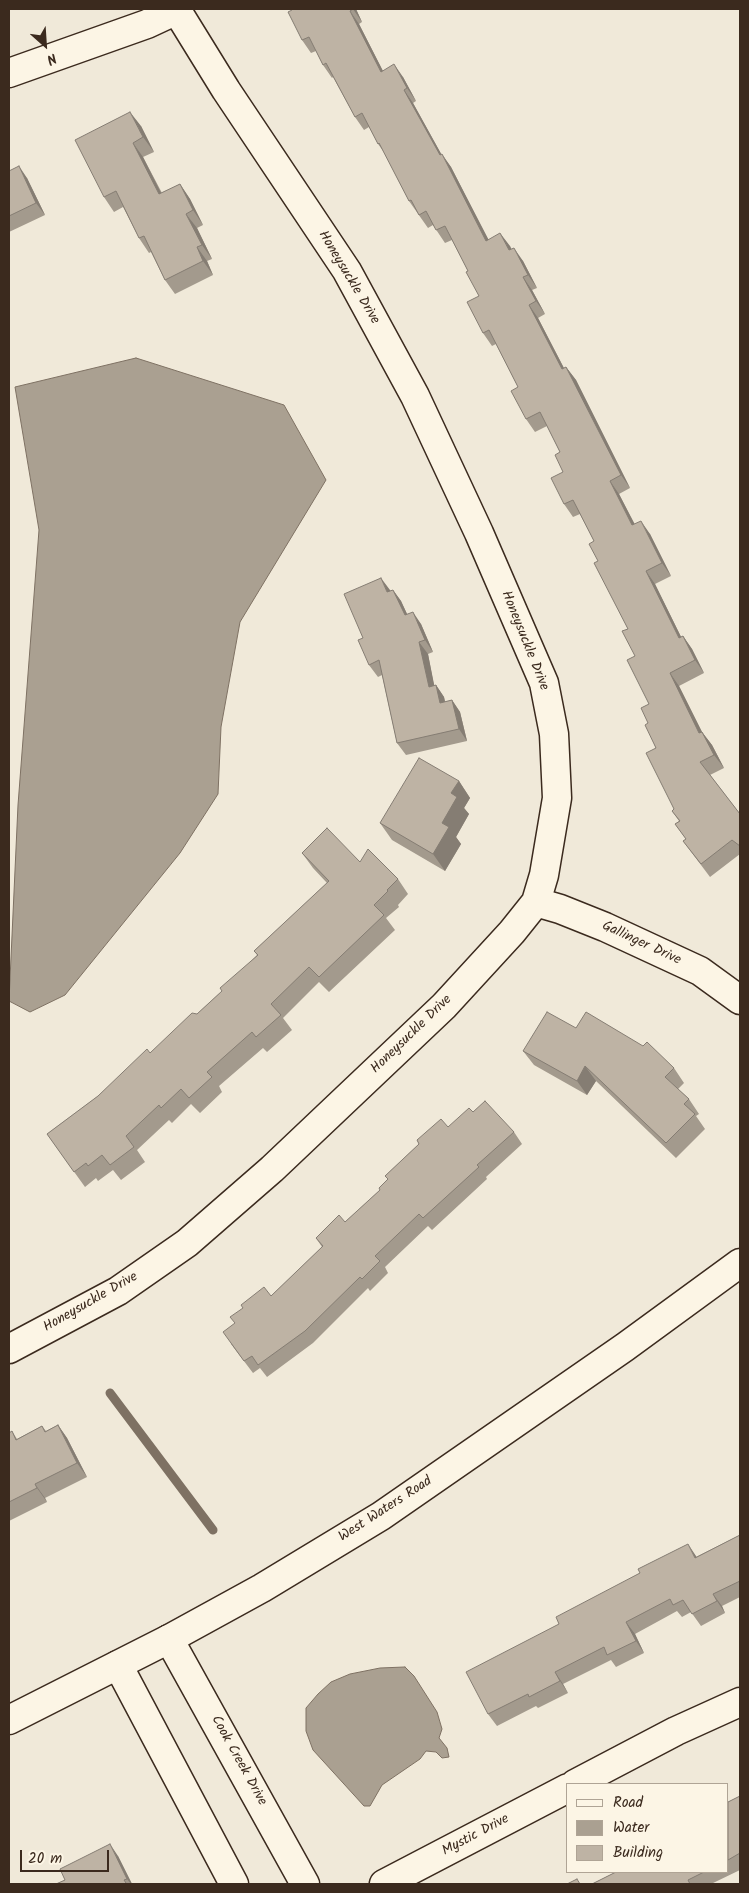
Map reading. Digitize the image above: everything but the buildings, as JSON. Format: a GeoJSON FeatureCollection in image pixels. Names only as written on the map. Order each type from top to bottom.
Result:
{"type":"FeatureCollection","features":[{"type":"Feature","properties":{"kind":"street"},"geometry":{"type":"LineString","coordinates":[[9,73],[147,24],[176,9]]}},
{"type":"Feature","properties":{"kind":"street","name":"Honeysuckle Drive"},"geometry":{"type":"LineString","coordinates":[[9,1349],[118,1291],[188,1243],[272,1169],[444,1006],[512,932],[536,902],[544,875],[557,798],[554,734],[544,683],[479,533],[415,396],[348,271],[226,90],[176,9]]}},
{"type":"Feature","properties":{"kind":"street","name":"Gallinger Drive"},"geometry":{"type":"LineString","coordinates":[[536,902],[560,908],[700,971],[740,1000]]}},
{"type":"Feature","properties":{"kind":"street","name":"West Waters Road"},"geometry":{"type":"LineString","coordinates":[[9,1720],[118,1665],[262,1588],[381,1516],[625,1347],[740,1263]]}},
{"type":"Feature","properties":{"kind":"street","name":"Cook Creek Drive"},"geometry":{"type":"LineString","coordinates":[[169,1638],[305,1884]]}},
{"type":"Feature","properties":{"kind":"street"},"geometry":{"type":"LineString","coordinates":[[118,1665],[234,1884]]}},
{"type":"Feature","properties":{"kind":"street"},"geometry":{"type":"LineString","coordinates":[[576,1783],[676,1731],[740,1702]]}},
{"type":"Feature","properties":{"kind":"street","name":"Mystic Drive"},"geometry":{"type":"LineString","coordinates":[[384,1884],[566,1789]]}},
{"type":"Feature","properties":{"kind":"water"},"geometry":{"type":"Polygon","coordinates":[[[136,358],[284,405],[326,480],[240,622],[221,727],[218,794],[180,853],[65,995],[30,1012],[9,1001],[18,805],[39,530],[15,387],[136,358]]]}},
{"type":"Feature","properties":{"kind":"water"},"geometry":{"type":"Polygon","coordinates":[[[405,1667],[414,1676],[437,1712],[442,1729],[439,1738],[447,1748],[449,1757],[442,1758],[436,1752],[426,1751],[420,1759],[382,1785],[370,1806],[364,1806],[313,1750],[306,1731],[306,1708],[331,1682],[350,1674],[380,1668],[405,1667]]]}},
{"type":"Feature","properties":{"kind":"waterway"},"geometry":{"type":"LineString","coordinates":[[110,1393],[213,1530]]}}]}
